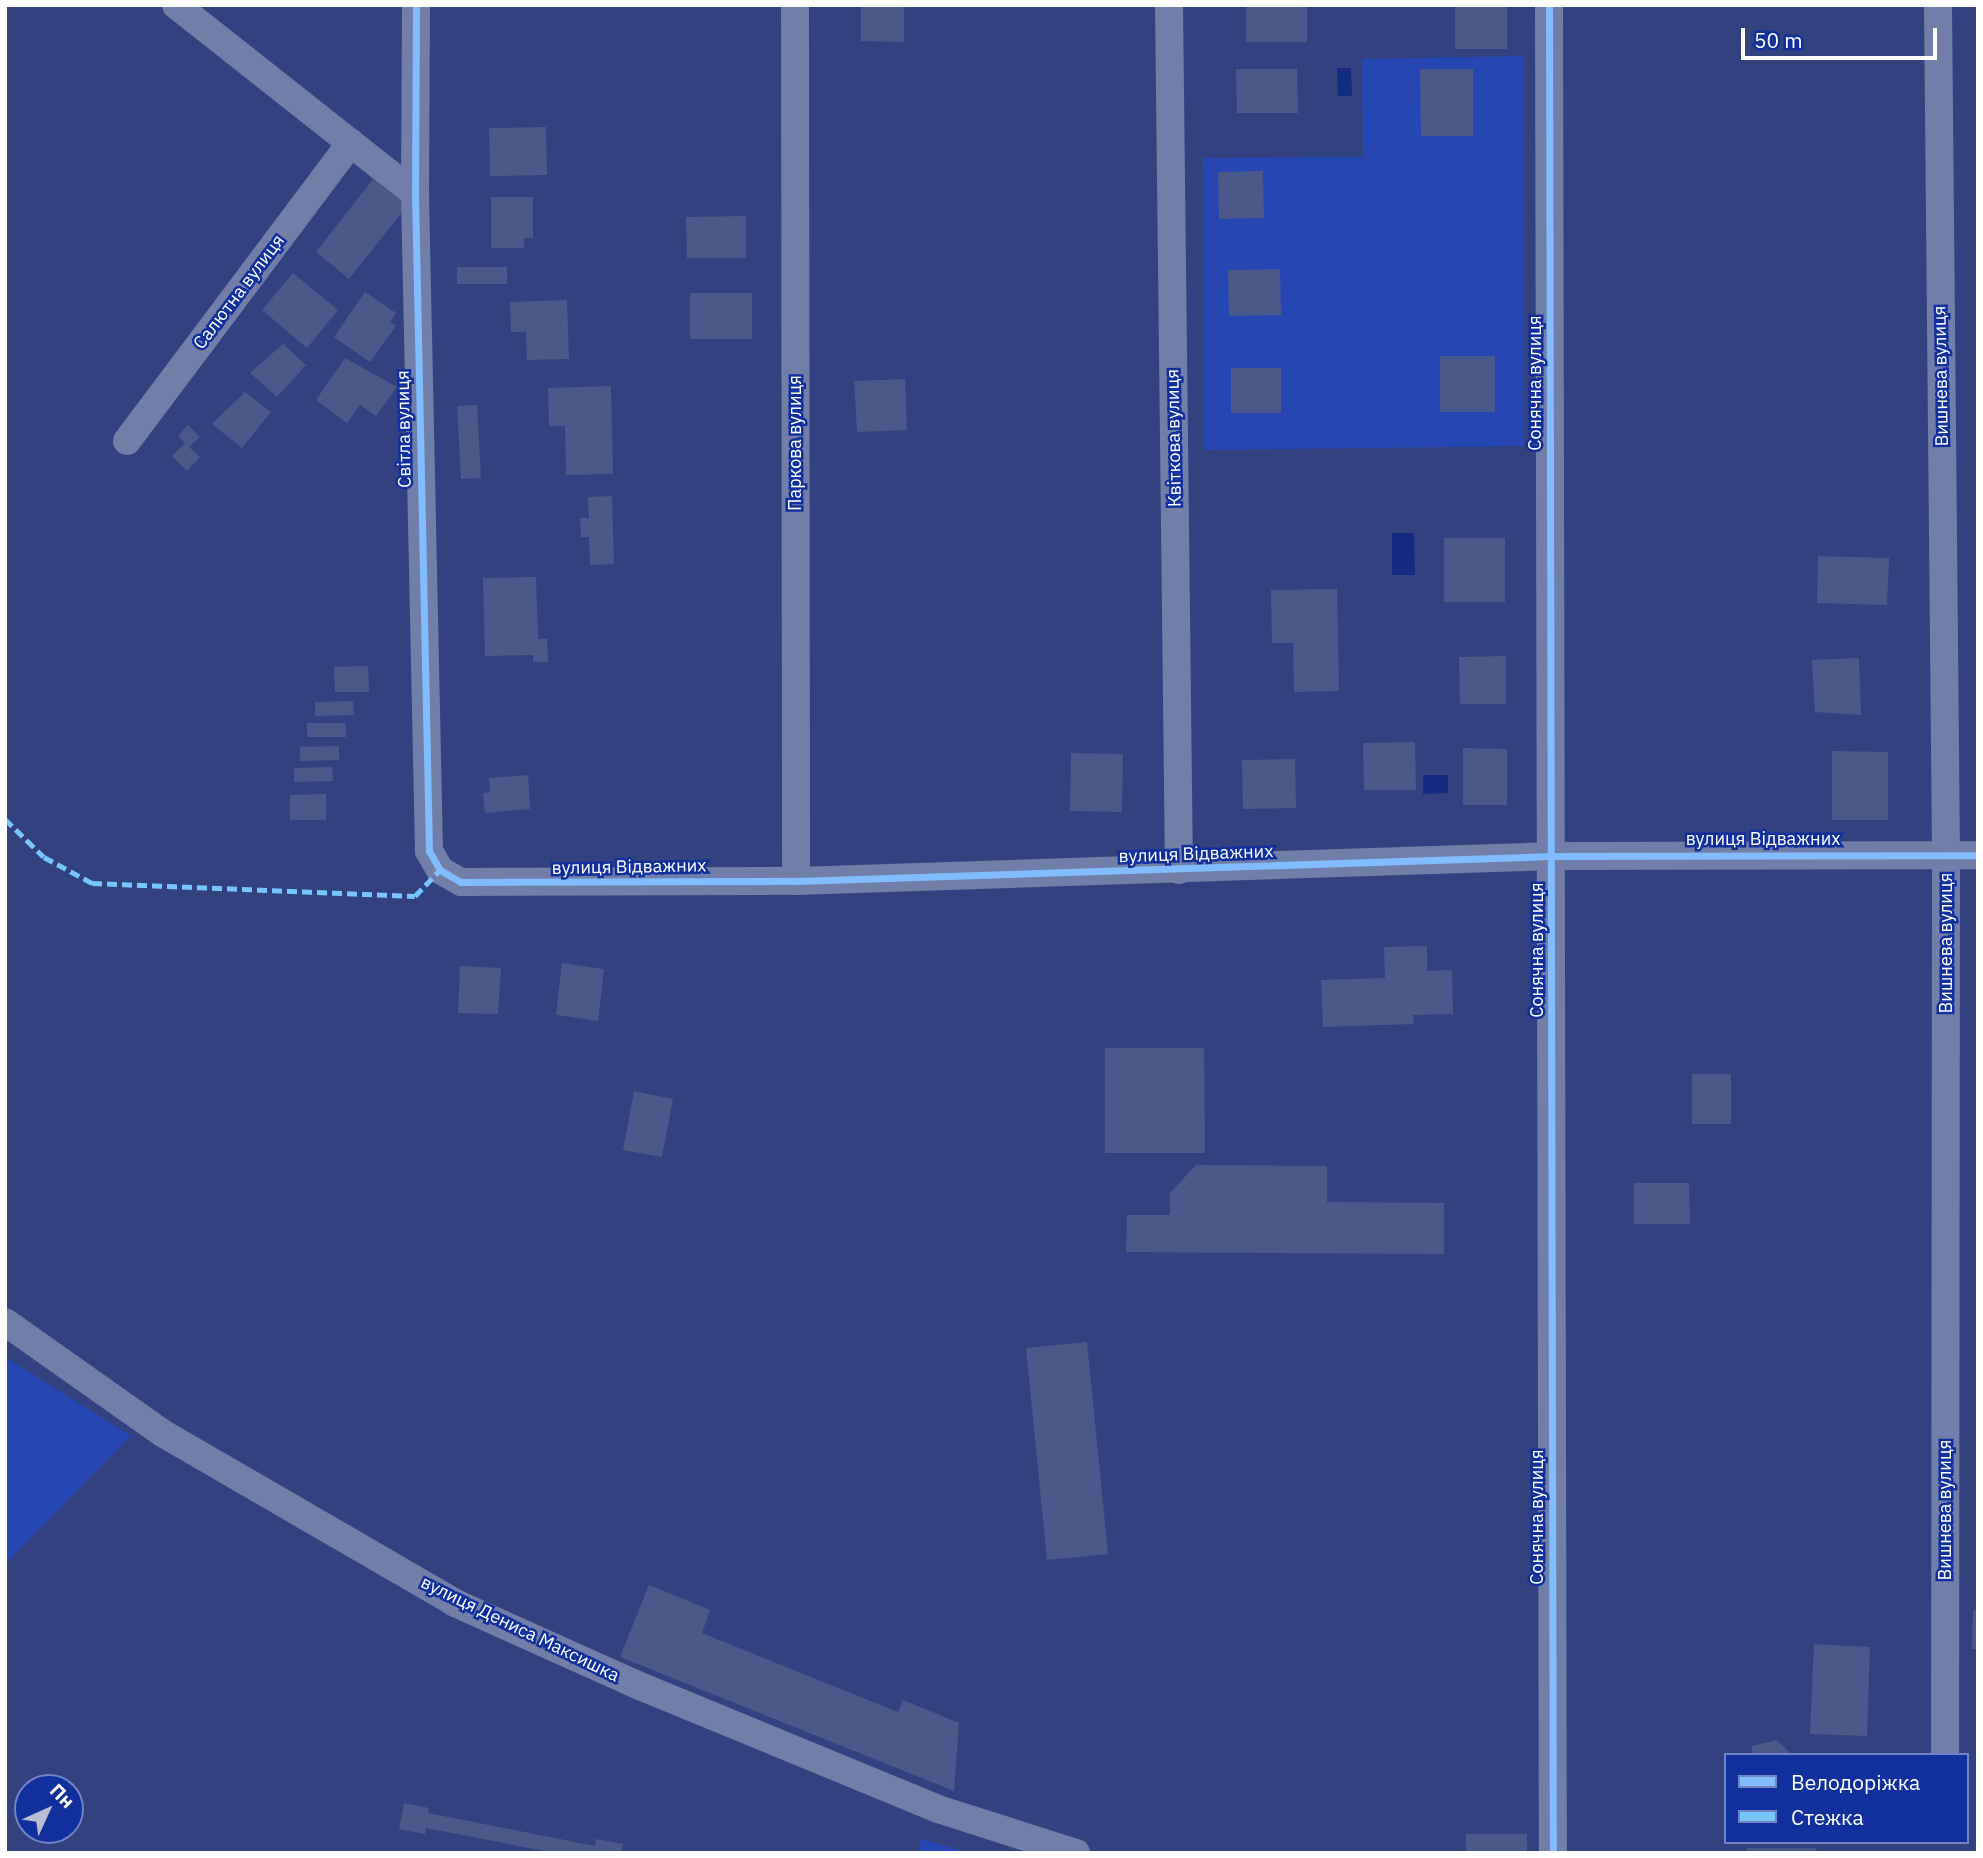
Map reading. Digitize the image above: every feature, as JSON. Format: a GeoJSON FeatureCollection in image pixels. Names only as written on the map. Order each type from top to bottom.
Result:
{"type":"FeatureCollection","features":[{"type":"Feature","properties":{"kind":"street"},"geometry":{"type":"LineString","coordinates":[[176,5],[415,194]]}},
{"type":"Feature","properties":{"kind":"street","name":"Світла вулиця"},"geometry":{"type":"LineString","coordinates":[[416,5],[415,194],[429,851]]}},
{"type":"Feature","properties":{"kind":"street","name":"Паркова вулиця"},"geometry":{"type":"LineString","coordinates":[[795,5],[796,881]]}},
{"type":"Feature","properties":{"kind":"street","name":"Квіткова вулиця"},"geometry":{"type":"LineString","coordinates":[[1169,5],[1179,870]]}},
{"type":"Feature","properties":{"kind":"street","name":"Сонячна вулиця"},"geometry":{"type":"LineString","coordinates":[[1549,5],[1553,1853]]}},
{"type":"Feature","properties":{"kind":"street","name":"Вишнева вулиця"},"geometry":{"type":"LineString","coordinates":[[1938,5],[1946,854],[1945,1753]]}},
{"type":"Feature","properties":{"kind":"street","name":"Салютна вулиця"},"geometry":{"type":"LineString","coordinates":[[127,441],[351,143]]}},
{"type":"Feature","properties":{"kind":"street","name":"вулиця Відважних"},"geometry":{"type":"LineString","coordinates":[[429,851],[440,870],[461,882],[479,884],[796,881],[1552,856],[1978,855]]}},
{"type":"Feature","properties":{"kind":"street","name":"вулиця Дениса Максишка"},"geometry":{"type":"LineString","coordinates":[[5,1322],[164,1434],[456,1603],[635,1684],[938,1809],[1076,1853]]}},
{"type":"Feature","properties":{"kind":"shaded area"},"geometry":{"type":"Polygon","coordinates":[[[1524,56],[1524,446],[1204,450],[1203,158],[1363,157],[1362,59],[1524,56]]]}},
{"type":"Feature","properties":{"kind":"shaded area"},"geometry":{"type":"Polygon","coordinates":[[[1337,68],[1351,68],[1352,96],[1338,96],[1337,68]]]}},
{"type":"Feature","properties":{"kind":"shaded area"},"geometry":{"type":"Polygon","coordinates":[[[1392,533],[1414,533],[1415,575],[1392,575],[1392,533]]]}},
{"type":"Feature","properties":{"kind":"shaded area"},"geometry":{"type":"Polygon","coordinates":[[[1423,775],[1448,775],[1448,793],[1423,794],[1423,775]]]}},
{"type":"Feature","properties":{"kind":"shaded area"},"geometry":{"type":"Polygon","coordinates":[[[5,1357],[131,1436],[5,1564],[5,1357]]]}},
{"type":"Feature","properties":{"kind":"shaded area"},"geometry":{"type":"Polygon","coordinates":[[[921,1839],[970,1853],[918,1853],[921,1839]]]}},
{"type":"Feature","properties":{"kind":"building"},"geometry":{"type":"Polygon","coordinates":[[[861,5],[904,5],[904,42],[861,41],[861,5]]]}},
{"type":"Feature","properties":{"kind":"building"},"geometry":{"type":"Polygon","coordinates":[[[1246,5],[1307,5],[1307,42],[1246,42],[1246,5]]]}},
{"type":"Feature","properties":{"kind":"building"},"geometry":{"type":"Polygon","coordinates":[[[1455,5],[1507,5],[1507,49],[1455,49],[1455,5]]]}},
{"type":"Feature","properties":{"kind":"building"},"geometry":{"type":"Polygon","coordinates":[[[1236,69],[1297,69],[1298,113],[1237,113],[1236,69]]]}},
{"type":"Feature","properties":{"kind":"building"},"geometry":{"type":"Polygon","coordinates":[[[1420,69],[1473,69],[1473,136],[1421,136],[1420,69]]]}},
{"type":"Feature","properties":{"kind":"building"},"geometry":{"type":"Polygon","coordinates":[[[546,127],[547,175],[490,176],[489,128],[546,127]]]}},
{"type":"Feature","properties":{"kind":"building"},"geometry":{"type":"Polygon","coordinates":[[[1263,171],[1264,218],[1219,219],[1218,172],[1263,171]]]}},
{"type":"Feature","properties":{"kind":"building"},"geometry":{"type":"Polygon","coordinates":[[[373,179],[407,206],[349,279],[316,252],[373,179]]]}},
{"type":"Feature","properties":{"kind":"building"},"geometry":{"type":"Polygon","coordinates":[[[491,197],[533,197],[533,238],[524,238],[524,248],[491,248],[491,197]]]}},
{"type":"Feature","properties":{"kind":"building"},"geometry":{"type":"Polygon","coordinates":[[[746,216],[746,258],[687,258],[686,217],[746,216]]]}},
{"type":"Feature","properties":{"kind":"building"},"geometry":{"type":"Polygon","coordinates":[[[457,267],[507,267],[507,284],[457,284],[457,267]]]}},
{"type":"Feature","properties":{"kind":"building"},"geometry":{"type":"Polygon","coordinates":[[[1280,269],[1281,315],[1229,316],[1228,270],[1280,269]]]}},
{"type":"Feature","properties":{"kind":"building"},"geometry":{"type":"Polygon","coordinates":[[[293,273],[338,310],[307,348],[262,310],[293,273]]]}},
{"type":"Feature","properties":{"kind":"building"},"geometry":{"type":"Polygon","coordinates":[[[365,292],[396,313],[390,322],[396,326],[370,362],[334,337],[365,292]]]}},
{"type":"Feature","properties":{"kind":"building"},"geometry":{"type":"Polygon","coordinates":[[[690,293],[752,293],[752,339],[690,339],[690,293]]]}},
{"type":"Feature","properties":{"kind":"building"},"geometry":{"type":"Polygon","coordinates":[[[567,300],[569,359],[527,360],[526,332],[511,332],[510,302],[567,300]]]}},
{"type":"Feature","properties":{"kind":"building"},"geometry":{"type":"Polygon","coordinates":[[[283,344],[306,365],[277,397],[250,373],[283,344]]]}},
{"type":"Feature","properties":{"kind":"building"},"geometry":{"type":"Polygon","coordinates":[[[1440,356],[1495,356],[1495,412],[1440,412],[1440,356]]]}},
{"type":"Feature","properties":{"kind":"building"},"geometry":{"type":"Polygon","coordinates":[[[345,358],[397,387],[376,416],[360,405],[347,423],[316,400],[345,358]]]}},
{"type":"Feature","properties":{"kind":"building"},"geometry":{"type":"Polygon","coordinates":[[[1231,368],[1281,368],[1281,413],[1231,413],[1231,368]]]}},
{"type":"Feature","properties":{"kind":"building"},"geometry":{"type":"Polygon","coordinates":[[[905,379],[907,430],[857,432],[854,381],[905,379]]]}},
{"type":"Feature","properties":{"kind":"building"},"geometry":{"type":"Polygon","coordinates":[[[611,386],[613,474],[566,475],[565,426],[549,426],[548,388],[611,386]]]}},
{"type":"Feature","properties":{"kind":"building"},"geometry":{"type":"Polygon","coordinates":[[[245,392],[271,412],[242,448],[212,424],[245,392]]]}},
{"type":"Feature","properties":{"kind":"building"},"geometry":{"type":"Polygon","coordinates":[[[477,405],[481,478],[461,479],[457,406],[477,405]]]}},
{"type":"Feature","properties":{"kind":"building"},"geometry":{"type":"Polygon","coordinates":[[[188,425],[200,437],[189,447],[200,457],[187,471],[172,456],[185,443],[178,436],[188,425]]]}},
{"type":"Feature","properties":{"kind":"building"},"geometry":{"type":"Polygon","coordinates":[[[612,496],[614,564],[590,565],[589,537],[581,537],[580,518],[589,518],[588,497],[612,496]]]}},
{"type":"Feature","properties":{"kind":"building"},"geometry":{"type":"Polygon","coordinates":[[[1444,538],[1505,538],[1505,602],[1444,602],[1444,538]]]}},
{"type":"Feature","properties":{"kind":"building"},"geometry":{"type":"Polygon","coordinates":[[[1818,556],[1889,558],[1887,605],[1817,603],[1818,556]]]}},
{"type":"Feature","properties":{"kind":"building"},"geometry":{"type":"Polygon","coordinates":[[[536,577],[538,639],[547,639],[548,662],[533,662],[533,655],[485,656],[483,578],[536,577]]]}},
{"type":"Feature","properties":{"kind":"building"},"geometry":{"type":"Polygon","coordinates":[[[1337,589],[1339,691],[1294,692],[1293,643],[1272,643],[1271,590],[1337,589]]]}},
{"type":"Feature","properties":{"kind":"building"},"geometry":{"type":"Polygon","coordinates":[[[1506,656],[1506,704],[1460,704],[1459,657],[1506,656]]]}},
{"type":"Feature","properties":{"kind":"building"},"geometry":{"type":"Polygon","coordinates":[[[1859,658],[1861,715],[1815,712],[1812,660],[1859,658]]]}},
{"type":"Feature","properties":{"kind":"building"},"geometry":{"type":"Polygon","coordinates":[[[368,666],[369,692],[335,692],[334,667],[368,666]]]}},
{"type":"Feature","properties":{"kind":"building"},"geometry":{"type":"Polygon","coordinates":[[[353,701],[354,715],[315,716],[315,702],[353,701]]]}},
{"type":"Feature","properties":{"kind":"building"},"geometry":{"type":"Polygon","coordinates":[[[307,723],[345,723],[346,737],[307,737],[307,723]]]}},
{"type":"Feature","properties":{"kind":"building"},"geometry":{"type":"Polygon","coordinates":[[[1415,742],[1416,790],[1364,790],[1363,743],[1415,742]]]}},
{"type":"Feature","properties":{"kind":"building"},"geometry":{"type":"Polygon","coordinates":[[[339,746],[339,760],[300,761],[300,747],[339,746]]]}},
{"type":"Feature","properties":{"kind":"building"},"geometry":{"type":"Polygon","coordinates":[[[1463,748],[1507,749],[1507,805],[1463,805],[1463,748]]]}},
{"type":"Feature","properties":{"kind":"building"},"geometry":{"type":"Polygon","coordinates":[[[1832,751],[1888,752],[1888,820],[1832,820],[1832,751]]]}},
{"type":"Feature","properties":{"kind":"building"},"geometry":{"type":"Polygon","coordinates":[[[1071,753],[1123,754],[1122,812],[1070,811],[1071,753]]]}},
{"type":"Feature","properties":{"kind":"building"},"geometry":{"type":"Polygon","coordinates":[[[1295,759],[1296,808],[1243,809],[1242,760],[1295,759]]]}},
{"type":"Feature","properties":{"kind":"building"},"geometry":{"type":"Polygon","coordinates":[[[332,767],[333,781],[294,782],[294,768],[332,767]]]}},
{"type":"Feature","properties":{"kind":"building"},"geometry":{"type":"Polygon","coordinates":[[[528,775],[530,809],[485,813],[483,793],[490,792],[489,778],[528,775]]]}},
{"type":"Feature","properties":{"kind":"building"},"geometry":{"type":"Polygon","coordinates":[[[326,794],[326,820],[290,820],[290,795],[326,794]]]}},
{"type":"Feature","properties":{"kind":"building"},"geometry":{"type":"Polygon","coordinates":[[[1427,946],[1427,971],[1452,970],[1453,1014],[1413,1015],[1414,1024],[1323,1027],[1321,980],[1385,978],[1384,947],[1427,946]]]}},
{"type":"Feature","properties":{"kind":"building"},"geometry":{"type":"Polygon","coordinates":[[[562,963],[604,969],[598,1021],[556,1015],[562,963]]]}},
{"type":"Feature","properties":{"kind":"building"},"geometry":{"type":"Polygon","coordinates":[[[460,966],[501,968],[498,1014],[458,1013],[460,966]]]}},
{"type":"Feature","properties":{"kind":"building"},"geometry":{"type":"Polygon","coordinates":[[[1105,1048],[1204,1048],[1205,1153],[1105,1153],[1105,1048]]]}},
{"type":"Feature","properties":{"kind":"building"},"geometry":{"type":"Polygon","coordinates":[[[1692,1074],[1731,1074],[1731,1124],[1692,1124],[1692,1074]]]}},
{"type":"Feature","properties":{"kind":"building"},"geometry":{"type":"Polygon","coordinates":[[[634,1091],[673,1099],[662,1157],[623,1150],[634,1091]]]}},
{"type":"Feature","properties":{"kind":"building"},"geometry":{"type":"Polygon","coordinates":[[[1196,1165],[1327,1166],[1327,1202],[1444,1203],[1444,1254],[1126,1252],[1127,1215],[1170,1215],[1170,1193],[1196,1165]]]}},
{"type":"Feature","properties":{"kind":"building"},"geometry":{"type":"Polygon","coordinates":[[[1634,1183],[1689,1183],[1690,1224],[1634,1224],[1634,1183]]]}},
{"type":"Feature","properties":{"kind":"building"},"geometry":{"type":"Polygon","coordinates":[[[1087,1342],[1108,1554],[1047,1560],[1026,1348],[1087,1342]]]}},
{"type":"Feature","properties":{"kind":"building"},"geometry":{"type":"Polygon","coordinates":[[[649,1585],[710,1610],[702,1633],[898,1712],[903,1700],[959,1723],[954,1791],[620,1657],[649,1585]]]}},
{"type":"Feature","properties":{"kind":"building"},"geometry":{"type":"Polygon","coordinates":[[[1973,1610],[1978,1610],[1978,1649],[1972,1649],[1973,1610]]]}},
{"type":"Feature","properties":{"kind":"building"},"geometry":{"type":"Polygon","coordinates":[[[1814,1644],[1870,1647],[1867,1736],[1810,1734],[1814,1644]]]}},
{"type":"Feature","properties":{"kind":"building"},"geometry":{"type":"Polygon","coordinates":[[[1777,1740],[1790,1753],[1752,1753],[1752,1746],[1777,1740]]]}},
{"type":"Feature","properties":{"kind":"building"},"geometry":{"type":"Polygon","coordinates":[[[404,1803],[429,1808],[428,1813],[595,1846],[596,1839],[623,1844],[621,1853],[555,1853],[426,1828],[425,1834],[399,1829],[404,1803]]]}},
{"type":"Feature","properties":{"kind":"building"},"geometry":{"type":"Polygon","coordinates":[[[1466,1834],[1527,1834],[1527,1853],[1466,1853],[1466,1834]]]}},
{"type":"Feature","properties":{"kind":"building"},"geometry":{"type":"Polygon","coordinates":[[[1747,1848],[1816,1848],[1816,1853],[1747,1853],[1747,1848]]]}},
{"type":"Feature","properties":{"kind":"marked path"},"geometry":{"type":"LineString","coordinates":[[5,819],[44,857],[92,883],[415,896],[440,870]]}},
{"type":"Feature","properties":{"kind":"cycle path"},"geometry":{"type":"LineString","coordinates":[[416,5],[415,194],[429,851],[440,870],[461,882],[796,881],[1552,856],[1978,855]]}},
{"type":"Feature","properties":{"kind":"cycle path"},"geometry":{"type":"LineString","coordinates":[[1549,5],[1553,1853]]}}]}
